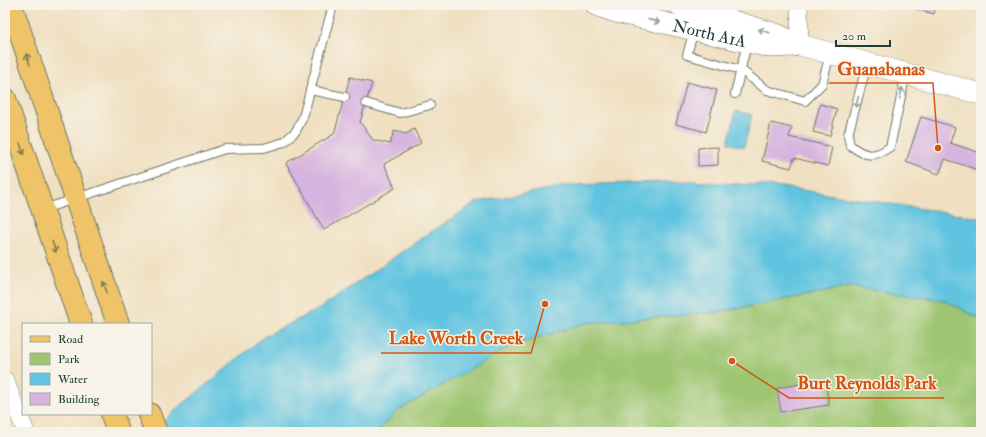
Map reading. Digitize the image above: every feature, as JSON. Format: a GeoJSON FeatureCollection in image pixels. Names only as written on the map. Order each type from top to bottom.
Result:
{"type":"FeatureCollection","features":[{"type":"Feature","properties":{"kind":"main road"},"geometry":{"type":"LineString","coordinates":[[11,5],[75,200],[118,323]]}},
{"type":"Feature","properties":{"kind":"main road"},"geometry":{"type":"LineString","coordinates":[[5,99],[41,210],[81,323]]}},
{"type":"Feature","properties":{"kind":"main road"},"geometry":{"type":"LineString","coordinates":[[112,415],[118,432]]}},
{"type":"Feature","properties":{"kind":"main road"},"geometry":{"type":"LineString","coordinates":[[149,415],[156,432]]}},
{"type":"Feature","properties":{"kind":"street","name":"North A1A"},"geometry":{"type":"LineString","coordinates":[[596,5],[616,8],[747,43],[770,47],[800,46]]}},
{"type":"Feature","properties":{"kind":"street","name":"North A1A"},"geometry":{"type":"LineString","coordinates":[[679,5],[776,34],[800,46],[981,94]]}},
{"type":"Feature","properties":{"kind":"street"},"geometry":{"type":"LineString","coordinates":[[799,5],[800,46]]}},
{"type":"Feature","properties":{"kind":"street"},"geometry":{"type":"LineString","coordinates":[[5,380],[26,432]]}},
{"type":"Feature","properties":{"kind":"lane"},"geometry":{"type":"LineString","coordinates":[[41,210],[75,200],[225,149],[264,148],[284,142],[296,131],[303,117],[333,5]]}},
{"type":"Feature","properties":{"kind":"lane"},"geometry":{"type":"LineString","coordinates":[[694,30],[687,55],[741,70],[767,90],[805,101],[822,84],[830,54]]}},
{"type":"Feature","properties":{"kind":"lane"},"geometry":{"type":"LineString","coordinates":[[735,94],[747,43]]}},
{"type":"Feature","properties":{"kind":"lane"},"geometry":{"type":"LineString","coordinates":[[867,64],[848,135],[850,145],[858,151],[868,155],[880,154],[890,147],[906,74]]}},
{"type":"Feature","properties":{"kind":"lane"},"geometry":{"type":"LineString","coordinates":[[310,90],[345,97]]}},
{"type":"Feature","properties":{"kind":"lane"},"geometry":{"type":"LineString","coordinates":[[366,103],[400,113],[430,105]]}},
{"type":"Feature","properties":{"kind":"green space"},"geometry":{"type":"Polygon","coordinates":[[[850,287],[945,300],[981,320],[981,432],[376,432],[399,410],[510,346],[586,323],[719,312],[850,287]]]}},
{"type":"Feature","properties":{"kind":"water"},"geometry":{"type":"Polygon","coordinates":[[[736,111],[752,115],[744,147],[728,143],[736,111]]]}},
{"type":"Feature","properties":{"kind":"water"},"geometry":{"type":"Polygon","coordinates":[[[691,181],[782,187],[981,218],[981,320],[945,300],[850,287],[719,312],[586,323],[511,346],[399,410],[376,432],[153,432],[170,415],[265,336],[321,308],[423,237],[477,202],[572,185],[691,181]]]}},
{"type":"Feature","properties":{"kind":"building"},"geometry":{"type":"Polygon","coordinates":[[[902,5],[936,5],[934,14],[902,5]]]}},
{"type":"Feature","properties":{"kind":"building"},"geometry":{"type":"Polygon","coordinates":[[[350,77],[372,83],[360,122],[373,140],[390,144],[394,131],[406,134],[414,129],[421,143],[384,164],[395,188],[324,230],[286,163],[334,134],[350,77]]]}},
{"type":"Feature","properties":{"kind":"building"},"geometry":{"type":"Polygon","coordinates":[[[687,82],[717,90],[706,132],[676,124],[687,82]]]}},
{"type":"Feature","properties":{"kind":"building"},"geometry":{"type":"Polygon","coordinates":[[[820,104],[837,109],[830,136],[813,132],[820,104]]]}},
{"type":"Feature","properties":{"kind":"building"},"geometry":{"type":"Polygon","coordinates":[[[921,117],[955,127],[950,143],[981,153],[981,171],[945,159],[939,174],[906,162],[921,117]]]}},
{"type":"Feature","properties":{"kind":"building"},"geometry":{"type":"Polygon","coordinates":[[[771,123],[792,128],[789,137],[832,147],[828,166],[794,158],[791,168],[762,161],[771,123]]]}},
{"type":"Feature","properties":{"kind":"building"},"geometry":{"type":"Polygon","coordinates":[[[718,147],[718,165],[698,166],[698,148],[718,147]]]}},
{"type":"Feature","properties":{"kind":"building"},"geometry":{"type":"Polygon","coordinates":[[[825,380],[829,405],[781,412],[777,388],[825,380]]]}},
{"type":"Feature","properties":{"kind":"place","name":"Guanabanas"},"geometry":{"type":"Point","coordinates":[938,148]}},
{"type":"Feature","properties":{"kind":"place","name":"Lake Worth Creek"},"geometry":{"type":"Point","coordinates":[545,304]}},
{"type":"Feature","properties":{"kind":"place","name":"Burt Reynolds Park"},"geometry":{"type":"Point","coordinates":[732,361]}}]}
